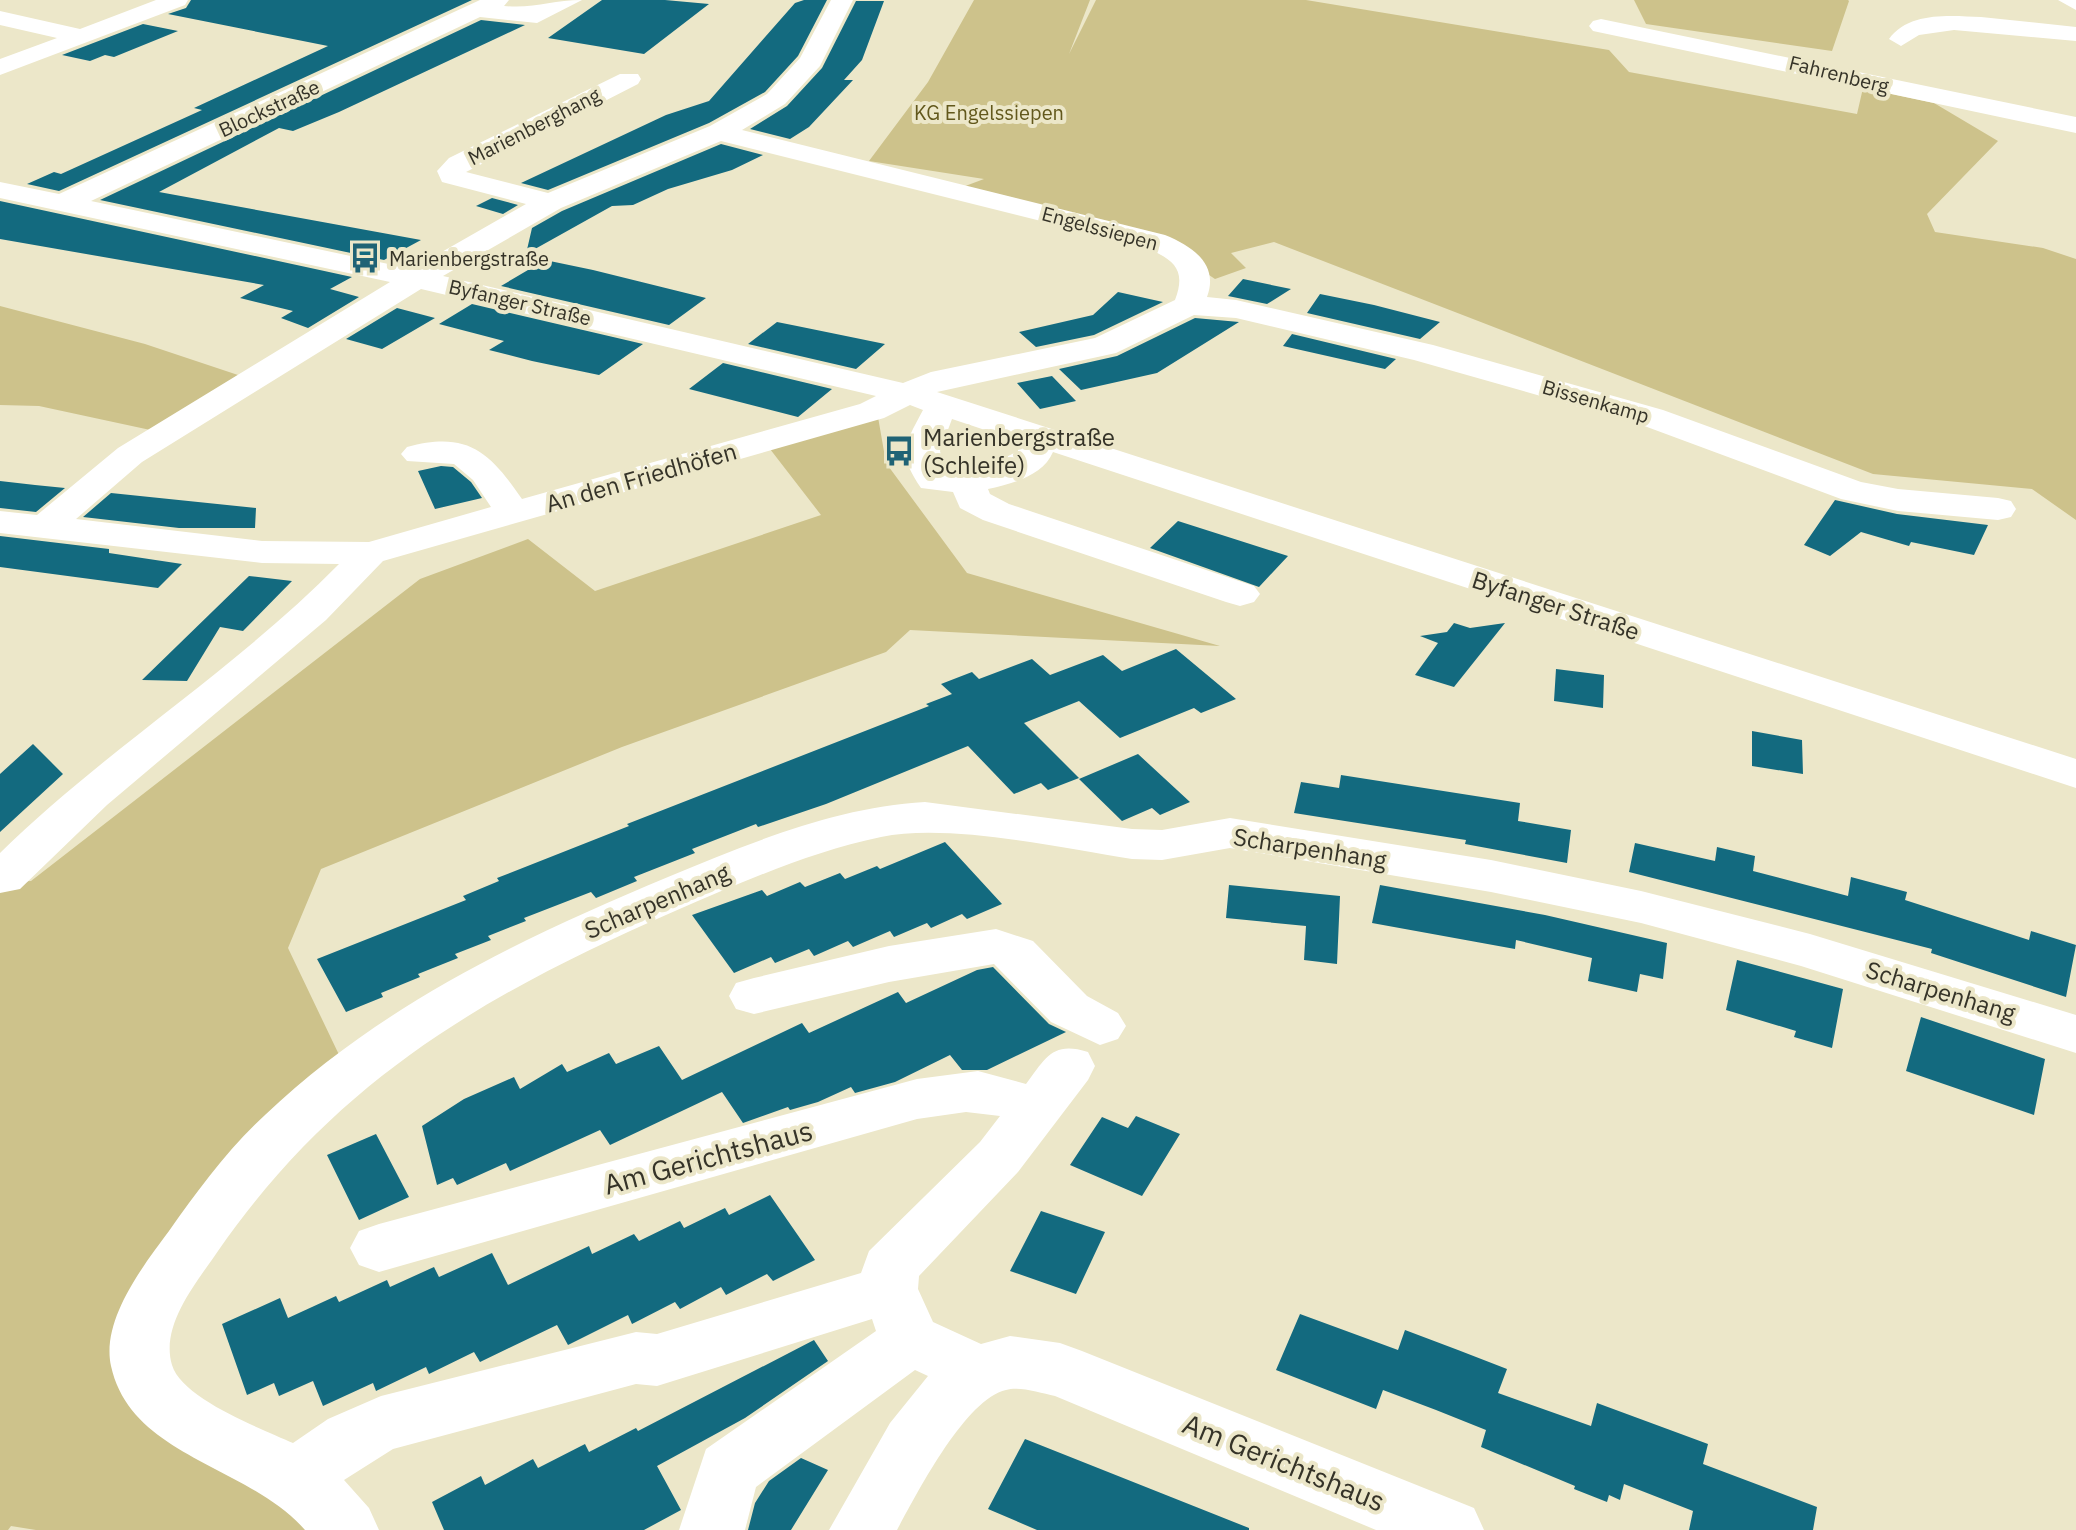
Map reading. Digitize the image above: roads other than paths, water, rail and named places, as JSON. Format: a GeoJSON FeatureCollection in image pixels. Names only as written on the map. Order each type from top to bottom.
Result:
{"type":"FeatureCollection","features":[{"type":"Feature","properties":{"kind":"street"},"geometry":{"type":"LineString","coordinates":[[0,68],[177,0]]}},
{"type":"Feature","properties":{"kind":"street","name":"Blockstraße"},"geometry":{"type":"LineString","coordinates":[[61,204],[488,5],[537,16],[571,0]]}},
{"type":"Feature","properties":{"kind":"street"},"geometry":{"type":"LineString","coordinates":[[45,527],[130,455],[418,279],[551,202],[719,132],[776,99],[811,61],[842,0]]}},
{"type":"Feature","properties":{"kind":"street"},"geometry":{"type":"LineString","coordinates":[[2069,0],[2076,3]]}},
{"type":"Feature","properties":{"kind":"street"},"geometry":{"type":"LineString","coordinates":[[0,18],[83,37]]}},
{"type":"Feature","properties":{"kind":"street"},"geometry":{"type":"LineString","coordinates":[[1901,39],[1906,29],[1938,22],[2076,34]]}},
{"type":"Feature","properties":{"kind":"street","name":"Fahrenberg"},"geometry":{"type":"LineString","coordinates":[[1601,26],[1784,61],[2076,125]]}},
{"type":"Feature","properties":{"kind":"street","name":"Marienberghang"},"geometry":{"type":"LineString","coordinates":[[551,202],[461,180],[452,176],[451,171],[459,164],[629,79]]}},
{"type":"Feature","properties":{"kind":"street","name":"Engelssiepen"},"geometry":{"type":"LineString","coordinates":[[719,132],[1155,241],[1171,248],[1194,269],[1198,280],[1189,305]]}},
{"type":"Feature","properties":{"kind":"street","name":"Byfanger Straße"},"geometry":{"type":"LineString","coordinates":[[0,190],[418,279],[926,400],[2076,774]]}},
{"type":"Feature","properties":{"kind":"street"},"geometry":{"type":"LineString","coordinates":[[1036,437],[1035,455],[1021,467],[969,484],[934,480],[922,466],[921,446],[931,382],[1105,346],[1189,305]]}},
{"type":"Feature","properties":{"kind":"street","name":"Bissenkamp"},"geometry":{"type":"LineString","coordinates":[[1189,305],[1236,309],[1422,352],[1651,417],[1854,491],[1898,500],[1998,509]]}},
{"type":"Feature","properties":{"kind":"street","name":"An den Friedhöfen"},"geometry":{"type":"LineString","coordinates":[[0,522],[262,552],[370,553],[872,411],[926,400]]}},
{"type":"Feature","properties":{"kind":"street"},"geometry":{"type":"LineString","coordinates":[[419,454],[449,448],[472,458],[513,513]]}},
{"type":"Feature","properties":{"kind":"street"},"geometry":{"type":"LineString","coordinates":[[969,484],[973,500],[996,512],[1240,594]]}},
{"type":"Feature","properties":{"kind":"street"},"geometry":{"type":"LineString","coordinates":[[3,878],[33,846],[90,796],[336,591],[370,553]]}},
{"type":"Feature","properties":{"kind":"street","name":"Scharpenhang"},"geometry":{"type":"LineString","coordinates":[[295,1478],[166,1406],[146,1379],[138,1341],[154,1300],[238,1177],[278,1132],[344,1072],[431,1012],[601,923],[776,851],[847,829],[920,816],[1132,844],[1162,845],[1230,833],[1491,876],[1641,907],[1810,951],[2076,1034]]}},
{"type":"Feature","properties":{"kind":"street"},"geometry":{"type":"LineString","coordinates":[[754,996],[889,964],[996,946],[1016,953],[1069,1009],[1068,1067],[999,1157],[890,1268],[899,1315],[979,1371]]}},
{"type":"Feature","properties":{"kind":"street","name":"Am Gerichtshaus"},"geometry":{"type":"LineString","coordinates":[[379,1248],[917,1099],[956,1091],[987,1090],[1068,1067]]}},
{"type":"Feature","properties":{"kind":"street"},"geometry":{"type":"LineString","coordinates":[[346,1530],[324,1504],[295,1478],[350,1439],[381,1424],[636,1358],[657,1360],[899,1315]]}},
{"type":"Feature","properties":{"kind":"street"},"geometry":{"type":"LineString","coordinates":[[712,1530],[729,1470],[899,1315]]}},
{"type":"Feature","properties":{"kind":"street","name":"Am Gerichtshaus"},"geometry":{"type":"LineString","coordinates":[[862,1530],[928,1418],[951,1390],[979,1371],[1010,1362],[1060,1370],[1451,1530]]}},
{"type":"Feature","properties":{"kind":"place","name":"Marienbergstraße"},"geometry":{"type":"Point","coordinates":[365,258]}},
{"type":"Feature","properties":{"kind":"place","name":"Marienbergstraße (Schleife)"},"geometry":{"type":"Point","coordinates":[899,451]}},
{"type":"Feature","properties":{"kind":"park label","name":"KG Engelssiepen"},"geometry":{"type":"Point","coordinates":[989,112]}}]}
